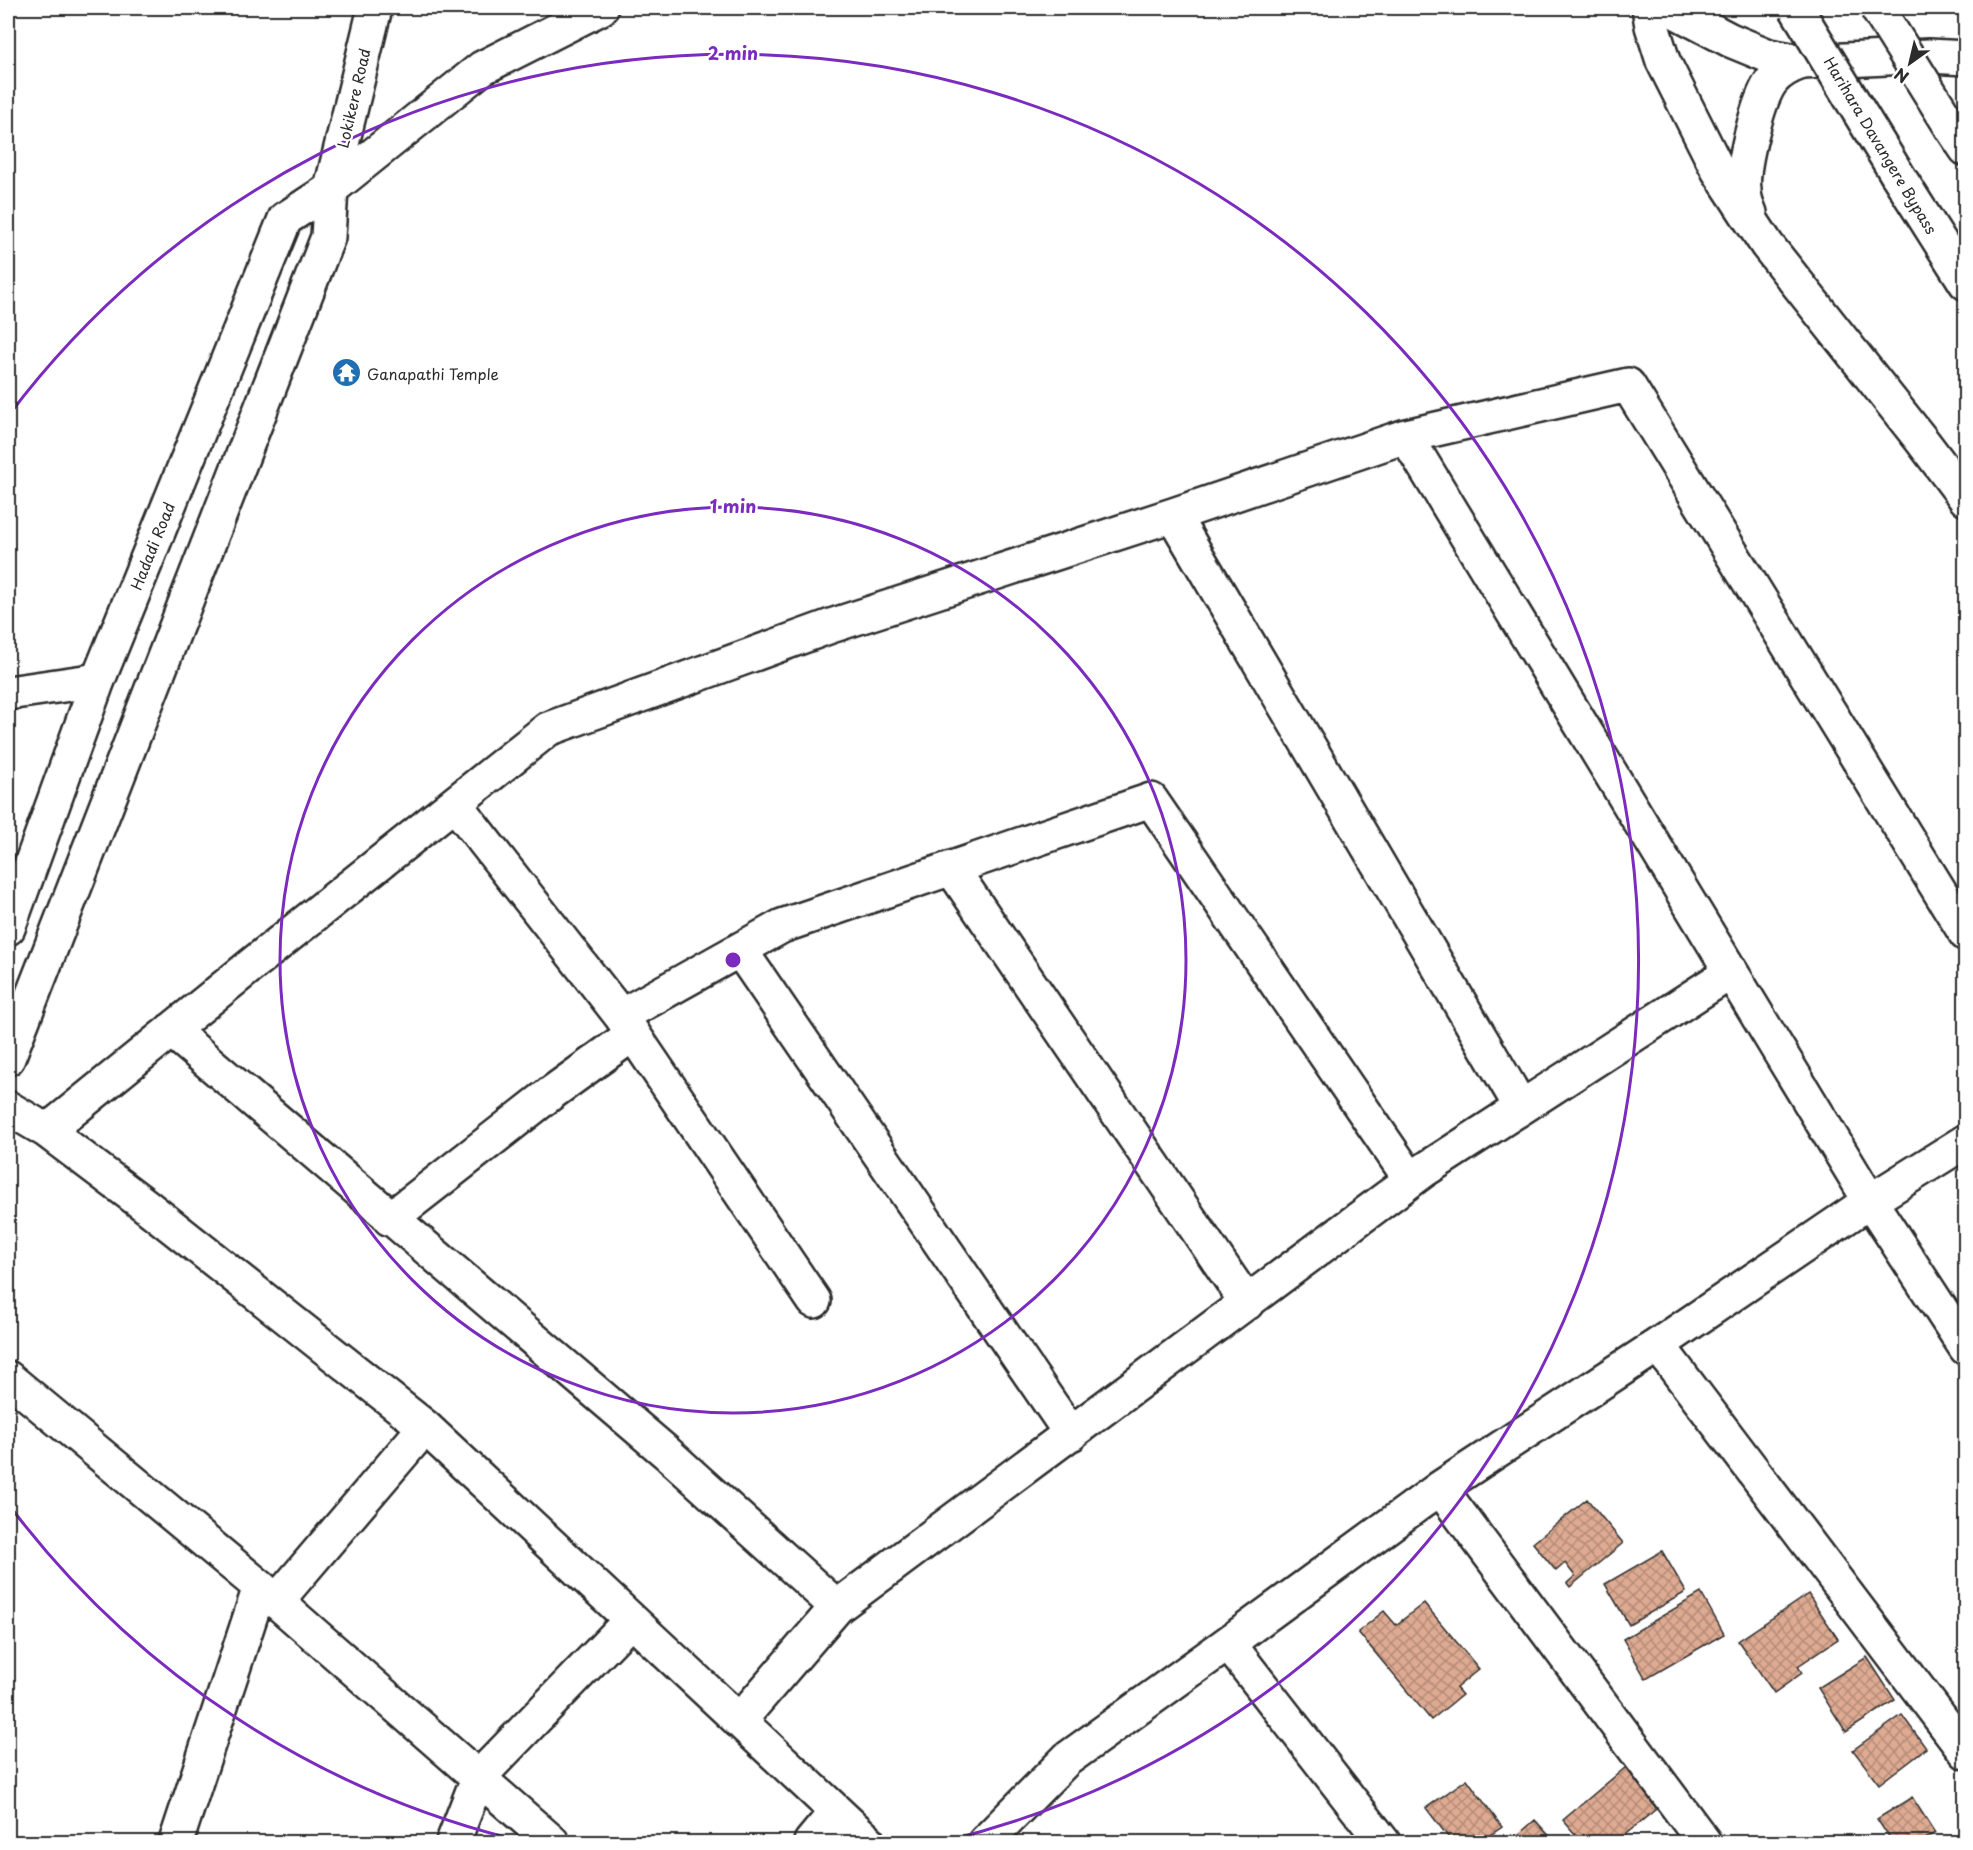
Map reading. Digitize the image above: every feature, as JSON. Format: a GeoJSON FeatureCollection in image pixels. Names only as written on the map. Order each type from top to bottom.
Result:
{"type":"FeatureCollection","features":[{"type":"Feature","properties":{"kind":"main road","name":"Lokikere Road"},"geometry":{"type":"LineString","coordinates":[[8,1058],[328,237],[331,189],[375,8]]}},
{"type":"Feature","properties":{"kind":"main road","name":"Hadadi Road"},"geometry":{"type":"LineString","coordinates":[[8,928],[98,680],[285,219],[331,189],[482,68],[601,8]]}},
{"type":"Feature","properties":{"kind":"main road"},"geometry":{"type":"LineString","coordinates":[[1649,8],[1663,61],[1718,170],[1767,245],[1923,442],[1965,500]]}},
{"type":"Feature","properties":{"kind":"main road"},"geometry":{"type":"LineString","coordinates":[[1669,8],[1730,40],[1769,56],[1802,62],[1929,56],[1965,58]]}},
{"type":"Feature","properties":{"kind":"main road","name":"Harihara Davangere Bypass"},"geometry":{"type":"LineString","coordinates":[[1797,8],[1965,283]]}},
{"type":"Feature","properties":{"kind":"main road"},"geometry":{"type":"LineString","coordinates":[[1876,8],[1959,139]]}},
{"type":"Feature","properties":{"kind":"main road"},"geometry":{"type":"LineString","coordinates":[[1755,225],[1746,204],[1743,189],[1744,171],[1760,102],[1771,81],[1785,68],[1802,62]]}},
{"type":"Feature","properties":{"kind":"main road"},"geometry":{"type":"LineString","coordinates":[[47,1131],[548,729],[831,626],[1406,436],[1628,385],[1965,933]]}},
{"type":"Feature","properties":{"kind":"main road"},"geometry":{"type":"LineString","coordinates":[[1406,436],[1869,1201],[1965,1348]]}},
{"type":"Feature","properties":{"kind":"main road"},"geometry":{"type":"LineString","coordinates":[[1173,514],[1521,1107]]}},
{"type":"Feature","properties":{"kind":"main road"},"geometry":{"type":"LineString","coordinates":[[8,693],[98,680]]}},
{"type":"Feature","properties":{"kind":"main road"},"geometry":{"type":"LineString","coordinates":[[390,1219],[550,1094],[627,1025],[740,950],[782,926],[1152,800],[1411,1180]]}},
{"type":"Feature","properties":{"kind":"main road"},"geometry":{"type":"LineString","coordinates":[[454,804],[627,1025],[814,1301]]}},
{"type":"Feature","properties":{"kind":"main road"},"geometry":{"type":"LineString","coordinates":[[952,869],[1247,1302]]}},
{"type":"Feature","properties":{"kind":"main road"},"geometry":{"type":"LineString","coordinates":[[740,950],[1071,1434]]}},
{"type":"Feature","properties":{"kind":"main road"},"geometry":{"type":"LineString","coordinates":[[739,1721],[837,1607],[1411,1180],[1731,972]]}},
{"type":"Feature","properties":{"kind":"main road"},"geometry":{"type":"LineString","coordinates":[[171,1030],[667,1453],[837,1607]]}},
{"type":"Feature","properties":{"kind":"main road"},"geometry":{"type":"LineString","coordinates":[[8,1108],[47,1131],[145,1205],[425,1427],[869,1842]]}},
{"type":"Feature","properties":{"kind":"main road"},"geometry":{"type":"LineString","coordinates":[[985,1842],[1067,1759],[1440,1488],[1658,1345],[1869,1201],[1965,1141]]}},
{"type":"Feature","properties":{"kind":"main road"},"geometry":{"type":"LineString","coordinates":[[1658,1345],[1965,1752]]}},
{"type":"Feature","properties":{"kind":"main road"},"geometry":{"type":"LineString","coordinates":[[8,1378],[268,1595],[552,1842]]}},
{"type":"Feature","properties":{"kind":"main road"},"geometry":{"type":"LineString","coordinates":[[176,1842],[268,1595],[425,1427]]}},
{"type":"Feature","properties":{"kind":"main road"},"geometry":{"type":"LineString","coordinates":[[1440,1488],[1704,1842]]}},
{"type":"Feature","properties":{"kind":"main road"},"geometry":{"type":"LineString","coordinates":[[453,1842],[478,1778],[630,1621]]}},
{"type":"Feature","properties":{"kind":"main road"},"geometry":{"type":"LineString","coordinates":[[1228,1643],[1383,1842]]}},
{"type":"Feature","properties":{"kind":"main road"},"geometry":{"type":"LineString","coordinates":[[811,1842],[836,1812]]}},
{"type":"Feature","properties":{"kind":"building"},"geometry":{"type":"Polygon","coordinates":[[[1587,1499],[1623,1543],[1570,1587],[1567,1583],[1575,1576],[1565,1563],[1556,1571],[1533,1543],[1587,1499]]]}},
{"type":"Feature","properties":{"kind":"building"},"geometry":{"type":"Polygon","coordinates":[[[1662,1551],[1686,1592],[1629,1625],[1605,1584],[1662,1551]]]}},
{"type":"Feature","properties":{"kind":"building"},"geometry":{"type":"Polygon","coordinates":[[[1701,1593],[1724,1634],[1646,1679],[1623,1639],[1701,1593]]]}},
{"type":"Feature","properties":{"kind":"building"},"geometry":{"type":"Polygon","coordinates":[[[1808,1594],[1838,1639],[1798,1666],[1802,1673],[1774,1693],[1738,1641],[1808,1594]]]}},
{"type":"Feature","properties":{"kind":"building"},"geometry":{"type":"Polygon","coordinates":[[[1424,1603],[1479,1669],[1456,1688],[1462,1695],[1431,1720],[1358,1632],[1384,1611],[1396,1625],[1424,1603]]]}},
{"type":"Feature","properties":{"kind":"building"},"geometry":{"type":"Polygon","coordinates":[[[1867,1657],[1895,1700],[1846,1732],[1818,1688],[1867,1657]]]}},
{"type":"Feature","properties":{"kind":"building"},"geometry":{"type":"Polygon","coordinates":[[[1902,1715],[1926,1748],[1879,1784],[1853,1750],[1902,1715]]]}},
{"type":"Feature","properties":{"kind":"building"},"geometry":{"type":"Polygon","coordinates":[[[1632,1762],[1666,1801],[1616,1842],[1582,1842],[1563,1820],[1632,1762]]]}},
{"type":"Feature","properties":{"kind":"building"},"geometry":{"type":"Polygon","coordinates":[[[1467,1779],[1502,1827],[1480,1842],[1452,1842],[1426,1808],[1467,1779]]]}},
{"type":"Feature","properties":{"kind":"building"},"geometry":{"type":"Polygon","coordinates":[[[1912,1797],[1935,1833],[1921,1842],[1892,1842],[1877,1819],[1912,1797]]]}},
{"type":"Feature","properties":{"kind":"building"},"geometry":{"type":"Polygon","coordinates":[[[1535,1820],[1555,1842],[1510,1842],[1535,1820]]]}},
{"type":"Feature","properties":{"kind":"place","name":"Ganapathi Temple"},"geometry":{"type":"Point","coordinates":[346,373]}}]}
